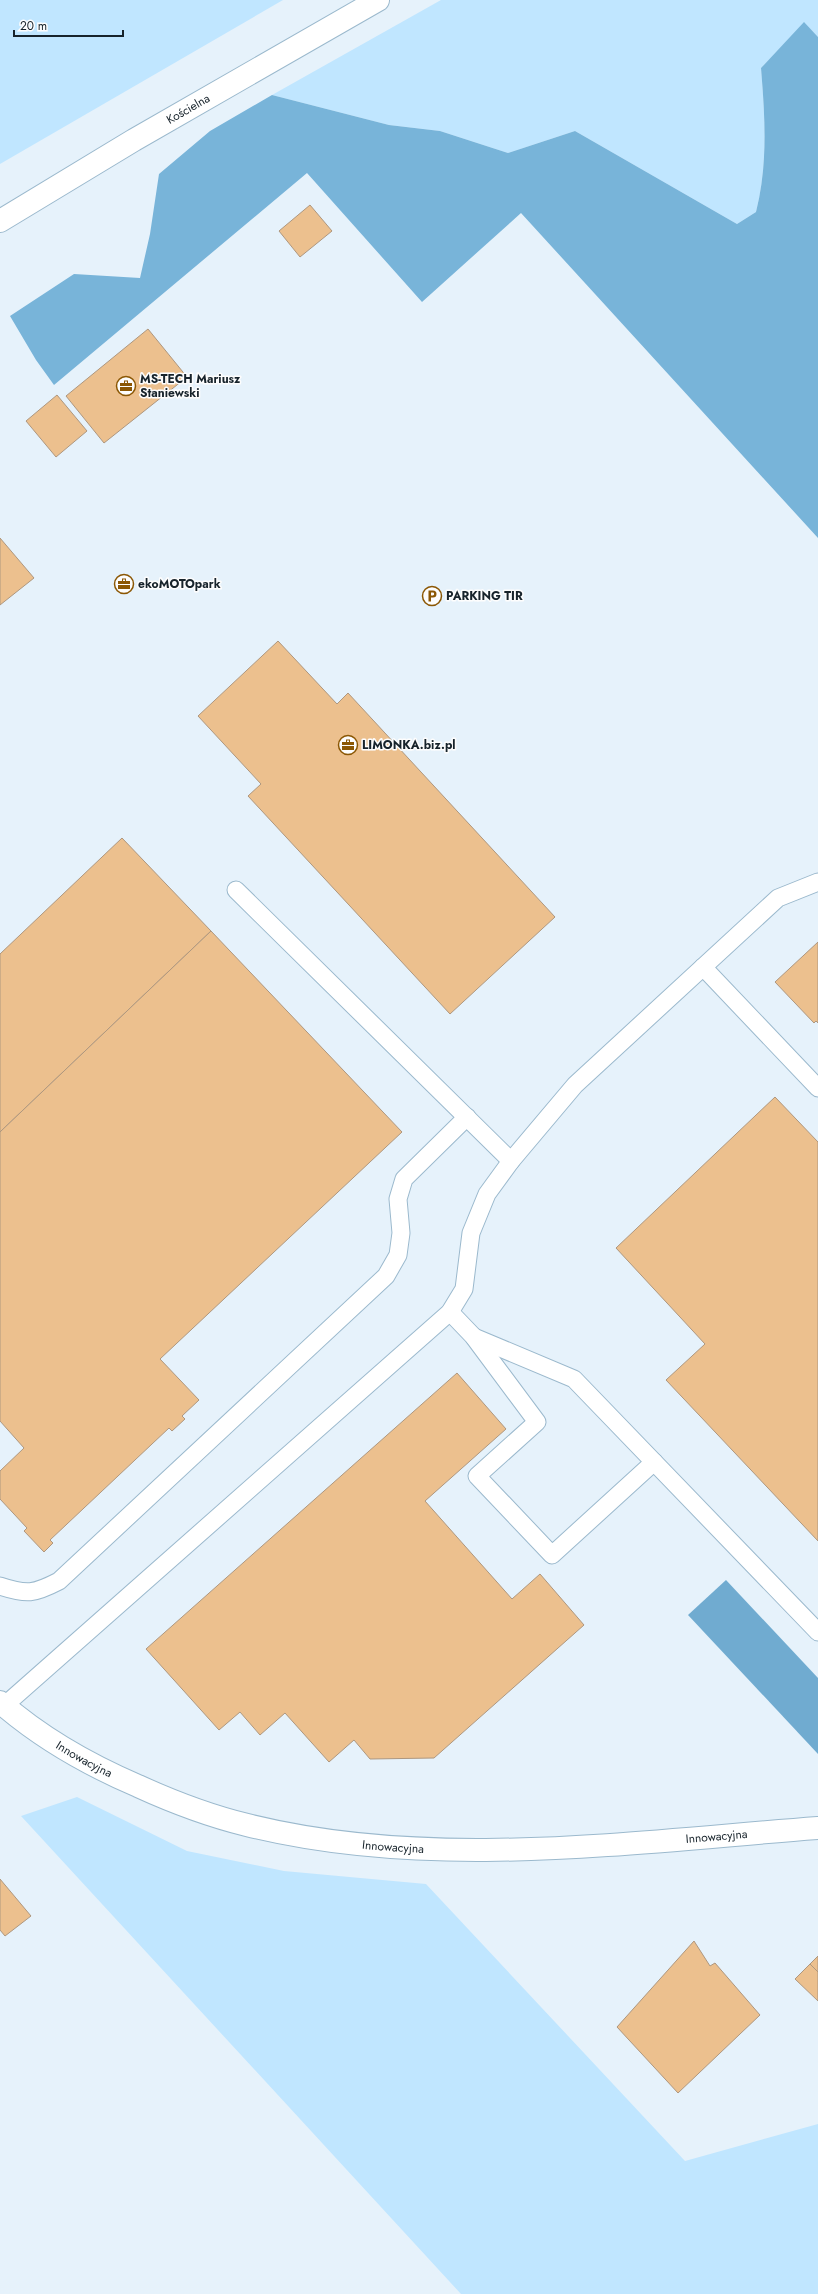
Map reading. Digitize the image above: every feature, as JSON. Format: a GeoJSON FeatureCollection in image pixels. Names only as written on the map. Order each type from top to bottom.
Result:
{"type":"FeatureCollection","features":[{"type":"Feature","properties":{"kind":"street","name":"Kościelna"},"geometry":{"type":"LineString","coordinates":[[0,221],[134,140],[378,0]]}},
{"type":"Feature","properties":{"kind":"street","name":"Innowacyjna"},"geometry":{"type":"LineString","coordinates":[[2,1704],[50,1740],[102,1771],[176,1803],[246,1825],[320,1840],[393,1848],[488,1851],[818,1828]]}},
{"type":"Feature","properties":{"kind":"lane"},"geometry":{"type":"LineString","coordinates":[[2,1704],[450,1312],[464,1289],[471,1233],[487,1194],[511,1161],[575,1085],[778,898],[818,882]]}},
{"type":"Feature","properties":{"kind":"lane"},"geometry":{"type":"LineString","coordinates":[[236,890],[511,1161]]}},
{"type":"Feature","properties":{"kind":"lane"},"geometry":{"type":"LineString","coordinates":[[703,967],[818,1088]]}},
{"type":"Feature","properties":{"kind":"lane"},"geometry":{"type":"LineString","coordinates":[[0,1586],[21,1593],[40,1590],[59,1581],[386,1276],[398,1255],[401,1233],[398,1199],[404,1179],[467,1117]]}},
{"type":"Feature","properties":{"kind":"lane"},"geometry":{"type":"LineString","coordinates":[[450,1312],[473,1336],[537,1422],[476,1476],[552,1555],[654,1462]]}},
{"type":"Feature","properties":{"kind":"lane"},"geometry":{"type":"LineString","coordinates":[[473,1336],[574,1379],[818,1632]]}},
{"type":"Feature","properties":{"kind":"shaded area"},"geometry":{"type":"Polygon","coordinates":[[[0,0],[283,0],[0,164],[0,0]]]}},
{"type":"Feature","properties":{"kind":"shaded area"},"geometry":{"type":"Polygon","coordinates":[[[441,0],[818,0],[818,37],[804,23],[761,68],[764,105],[764,159],[760,194],[756,212],[737,224],[575,131],[508,153],[440,131],[389,125],[272,95],[441,0]]]}},
{"type":"Feature","properties":{"kind":"shaded area"},"geometry":{"type":"Polygon","coordinates":[[[804,22],[818,37],[818,538],[521,213],[422,302],[307,173],[54,385],[36,360],[10,316],[74,274],[140,278],[150,234],[159,174],[210,131],[272,95],[389,125],[440,131],[508,153],[575,131],[737,224],[756,212],[760,194],[764,159],[764,105],[761,68],[804,22]]]}},
{"type":"Feature","properties":{"kind":"shaded area"},"geometry":{"type":"Polygon","coordinates":[[[726,1580],[818,1678],[818,1754],[688,1615],[726,1580]]]}},
{"type":"Feature","properties":{"kind":"shaded area"},"geometry":{"type":"Polygon","coordinates":[[[77,1797],[187,1851],[284,1871],[426,1884],[685,2161],[818,2124],[818,2294],[461,2294],[21,1816],[77,1797]]]}},
{"type":"Feature","properties":{"kind":"building"},"geometry":{"type":"Polygon","coordinates":[[[310,205],[332,231],[300,257],[279,231],[310,205]]]}},
{"type":"Feature","properties":{"kind":"building","name":"MS-TECH Mariusz Staniewski"},"geometry":{"type":"Polygon","coordinates":[[[148,329],[187,377],[104,443],[66,396],[148,329]]]}},
{"type":"Feature","properties":{"kind":"building"},"geometry":{"type":"Polygon","coordinates":[[[57,395],[87,431],[56,457],[26,421],[57,395]]]}},
{"type":"Feature","properties":{"kind":"building"},"geometry":{"type":"Polygon","coordinates":[[[0,538],[34,578],[0,605],[0,538]]]}},
{"type":"Feature","properties":{"kind":"building"},"geometry":{"type":"Polygon","coordinates":[[[278,641],[337,704],[348,693],[555,917],[450,1014],[248,796],[261,784],[198,716],[278,641]]]}},
{"type":"Feature","properties":{"kind":"building"},"geometry":{"type":"Polygon","coordinates":[[[122,838],[211,931],[0,1132],[0,954],[122,838]]]}},
{"type":"Feature","properties":{"kind":"building"},"geometry":{"type":"Polygon","coordinates":[[[211,931],[402,1132],[160,1359],[199,1400],[182,1416],[185,1419],[172,1431],[169,1428],[50,1540],[53,1543],[44,1552],[24,1531],[27,1528],[0,1499],[0,1471],[24,1448],[0,1421],[0,1132],[211,931]]]}},
{"type":"Feature","properties":{"kind":"building"},"geometry":{"type":"Polygon","coordinates":[[[818,942],[818,1023],[816,1021],[814,1023],[775,982],[818,942]]]}},
{"type":"Feature","properties":{"kind":"building"},"geometry":{"type":"Polygon","coordinates":[[[775,1097],[818,1142],[818,1541],[666,1380],[705,1344],[616,1248],[775,1097]]]}},
{"type":"Feature","properties":{"kind":"building"},"geometry":{"type":"Polygon","coordinates":[[[457,1373],[506,1429],[425,1501],[512,1599],[540,1574],[584,1625],[434,1758],[370,1759],[354,1740],[329,1762],[285,1713],[260,1735],[240,1712],[219,1730],[146,1649],[457,1373]]]}},
{"type":"Feature","properties":{"kind":"building"},"geometry":{"type":"Polygon","coordinates":[[[0,1879],[31,1916],[5,1936],[0,1930],[0,1879]]]}},
{"type":"Feature","properties":{"kind":"building"},"geometry":{"type":"Polygon","coordinates":[[[694,1941],[710,1966],[715,1963],[760,2015],[678,2093],[617,2027],[694,1941]]]}},
{"type":"Feature","properties":{"kind":"building"},"geometry":{"type":"Polygon","coordinates":[[[818,1956],[818,1972],[810,1964],[818,1956]]]}},
{"type":"Feature","properties":{"kind":"building"},"geometry":{"type":"Polygon","coordinates":[[[810,1964],[818,1972],[818,2001],[795,1979],[810,1964]]]}},
{"type":"Feature","properties":{"kind":"place","name":"MS-TECH Mariusz Staniewski"},"geometry":{"type":"Point","coordinates":[126,386]}},
{"type":"Feature","properties":{"kind":"place","name":"ekoMOTOpark"},"geometry":{"type":"Point","coordinates":[124,584]}},
{"type":"Feature","properties":{"kind":"place","name":"PARKING TIR"},"geometry":{"type":"Point","coordinates":[432,596]}},
{"type":"Feature","properties":{"kind":"place","name":"LIMONKA.biz.pl"},"geometry":{"type":"Point","coordinates":[348,745]}}]}
